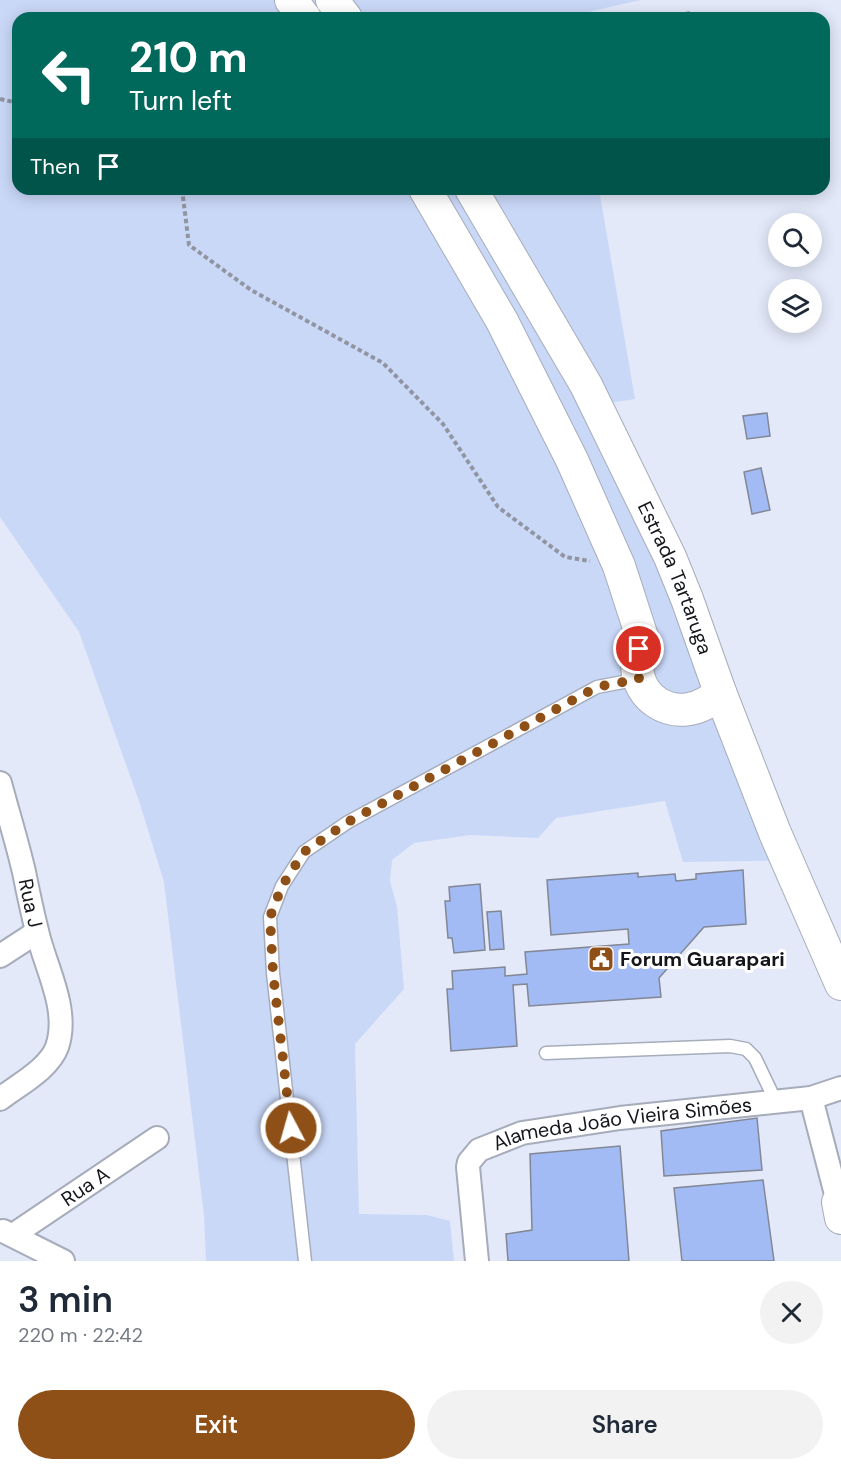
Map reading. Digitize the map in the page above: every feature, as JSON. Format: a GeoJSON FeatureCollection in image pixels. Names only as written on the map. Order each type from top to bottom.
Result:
{"type":"FeatureCollection","features":[{"type":"Feature","properties":{"kind":"street"},"geometry":{"type":"LineString","coordinates":[[291,0],[300,12]]}},
{"type":"Feature","properties":{"kind":"street"},"geometry":{"type":"LineString","coordinates":[[332,0],[341,12]]}},
{"type":"Feature","properties":{"kind":"street"},"geometry":{"type":"LineString","coordinates":[[428,195],[521,357],[572,460],[619,566],[643,640],[637,659],[639,679],[644,691],[663,707],[675,710],[700,707],[720,692]]}},
{"type":"Feature","properties":{"kind":"street","name":"Estrada Tartaruga"},"geometry":{"type":"LineString","coordinates":[[475,195],[586,385],[670,557],[775,833],[841,984]]}},
{"type":"Feature","properties":{"kind":"street","name":"Rua J"},"geometry":{"type":"LineString","coordinates":[[0,783],[4,819],[24,870],[37,932],[55,993],[61,1024],[52,1056],[42,1067],[0,1099]]}},
{"type":"Feature","properties":{"kind":"street"},"geometry":{"type":"LineString","coordinates":[[0,956],[37,932]]}},
{"type":"Feature","properties":{"kind":"street","name":"Alameda João Vieira Simões"},"geometry":{"type":"LineString","coordinates":[[477,1261],[468,1167],[473,1156],[486,1146],[522,1133],[620,1118],[811,1098],[841,1088]]}},
{"type":"Feature","properties":{"kind":"street"},"geometry":{"type":"LineString","coordinates":[[811,1098],[840,1207]]}},
{"type":"Feature","properties":{"kind":"street","name":"Rua A"},"geometry":{"type":"LineString","coordinates":[[7,1232],[157,1138]]}},
{"type":"Feature","properties":{"kind":"street"},"geometry":{"type":"LineString","coordinates":[[7,1232],[63,1261]]}},
{"type":"Feature","properties":{"kind":"lane"},"geometry":{"type":"LineString","coordinates":[[305,1261],[273,973],[270,917],[282,886],[304,852],[348,822],[597,687],[639,679]]}},
{"type":"Feature","properties":{"kind":"lane"},"geometry":{"type":"LineString","coordinates":[[546,1053],[730,1046],[746,1049],[755,1058],[776,1102]]}},
{"type":"Feature","properties":{"kind":"path"},"geometry":{"type":"LineString","coordinates":[[183,195],[189,245],[251,290],[383,363],[443,424],[498,507],[565,556],[619,566]]}},
{"type":"Feature","properties":{"kind":"shaded area"},"geometry":{"type":"Polygon","coordinates":[[[0,0],[641,0],[588,12],[12,12],[12,195],[600,195],[635,399],[603,404],[802,860],[683,862],[665,801],[556,818],[538,838],[471,835],[414,843],[392,860],[390,881],[397,907],[404,989],[355,1044],[359,1214],[427,1215],[450,1221],[454,1261],[206,1261],[204,1216],[164,882],[140,804],[79,632],[0,517],[0,0]]]}},
{"type":"Feature","properties":{"kind":"building"},"geometry":{"type":"Polygon","coordinates":[[[767,413],[770,436],[747,439],[743,416],[767,413]]]}},
{"type":"Feature","properties":{"kind":"building"},"geometry":{"type":"Polygon","coordinates":[[[761,468],[770,510],[752,514],[744,472],[761,468]]]}},
{"type":"Feature","properties":{"kind":"building","name":"Forum Guarapari"},"geometry":{"type":"Polygon","coordinates":[[[743,870],[746,924],[704,927],[659,978],[661,997],[529,1006],[527,984],[513,985],[517,1046],[451,1051],[447,989],[453,989],[452,971],[505,967],[505,976],[527,974],[525,952],[629,944],[628,929],[551,935],[547,880],[638,873],[638,877],[675,874],[676,881],[696,879],[696,874],[743,870]]]}},
{"type":"Feature","properties":{"kind":"building"},"geometry":{"type":"Polygon","coordinates":[[[480,884],[485,950],[454,953],[452,938],[448,938],[445,901],[450,901],[449,887],[480,884]]]}},
{"type":"Feature","properties":{"kind":"building"},"geometry":{"type":"Polygon","coordinates":[[[501,911],[504,949],[490,950],[487,912],[501,911]]]}},
{"type":"Feature","properties":{"kind":"building"},"geometry":{"type":"Polygon","coordinates":[[[757,1118],[762,1170],[664,1176],[661,1131],[757,1118]]]}},
{"type":"Feature","properties":{"kind":"building"},"geometry":{"type":"Polygon","coordinates":[[[620,1146],[629,1261],[508,1261],[506,1234],[532,1230],[530,1154],[620,1146]]]}},
{"type":"Feature","properties":{"kind":"building"},"geometry":{"type":"Polygon","coordinates":[[[763,1180],[774,1261],[682,1261],[674,1188],[763,1180]]]}},
{"type":"Feature","properties":{"kind":"place","name":"Forum Guarapari"},"geometry":{"type":"Point","coordinates":[601,959]}},
{"type":"Feature","properties":{"kind":"route"},"geometry":{"type":"LineString","coordinates":[[291,1128],[273,973],[270,917],[282,886],[304,852],[348,822],[597,687],[639,679],[637,669],[639,649]]}}]}
